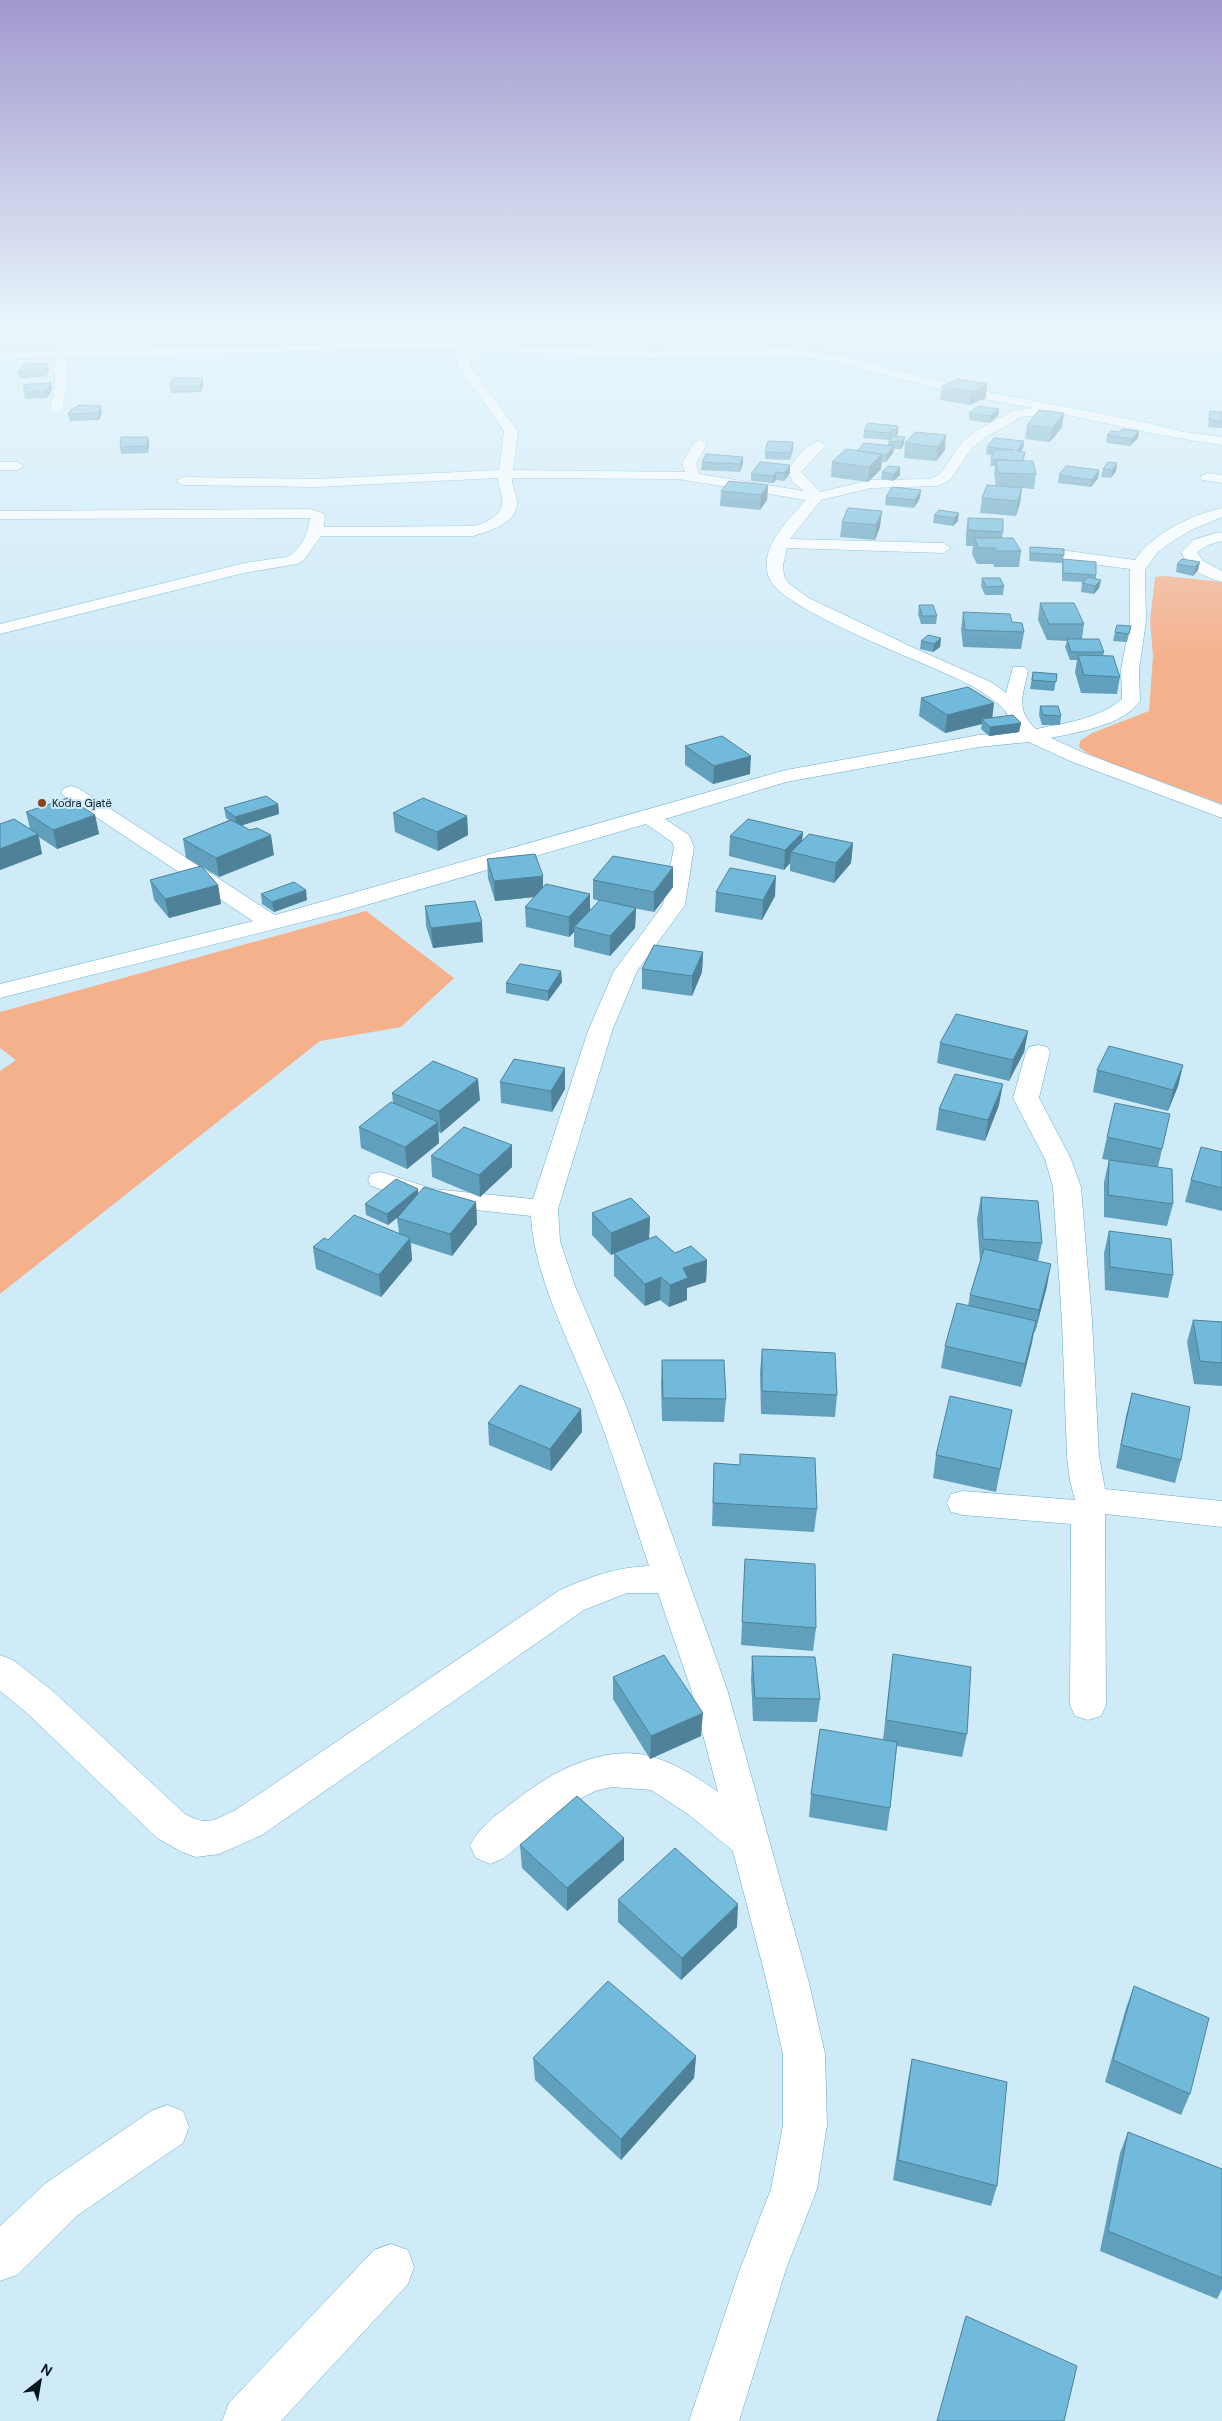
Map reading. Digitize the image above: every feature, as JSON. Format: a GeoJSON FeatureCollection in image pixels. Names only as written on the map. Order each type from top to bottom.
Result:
{"type":"FeatureCollection","features":[{"type":"Feature","properties":{"kind":"street"},"geometry":{"type":"LineString","coordinates":[[316,532],[460,531],[481,529],[497,522],[508,510],[510,502],[505,480],[508,474],[512,440]]}},
{"type":"Feature","properties":{"kind":"street"},"geometry":{"type":"LineString","coordinates":[[183,481],[316,483],[508,474],[692,476],[816,497],[870,484],[932,483],[945,477],[962,451],[973,440]]}},
{"type":"Feature","properties":{"kind":"street"},"geometry":{"type":"LineString","coordinates":[[692,476],[689,463],[700,444]]}},
{"type":"Feature","properties":{"kind":"street"},"geometry":{"type":"LineString","coordinates":[[816,497],[814,490],[795,476],[794,472],[819,444]]}},
{"type":"Feature","properties":{"kind":"street"},"geometry":{"type":"LineString","coordinates":[[0,466],[17,466]]}},
{"type":"Feature","properties":{"kind":"street"},"geometry":{"type":"LineString","coordinates":[[1207,477],[1222,479]]}},
{"type":"Feature","properties":{"kind":"street"},"geometry":{"type":"LineString","coordinates":[[816,497],[787,531],[780,543],[775,565],[776,576],[782,586],[791,594],[908,652],[968,677],[991,690],[1012,707],[1022,726],[1032,736],[1077,757],[1222,812]]}},
{"type":"Feature","properties":{"kind":"street"},"geometry":{"type":"LineString","coordinates":[[0,991],[272,923],[447,876],[649,817],[750,785],[786,776],[979,741],[1032,736],[1079,726],[1106,717],[1118,712],[1131,701],[1130,670],[1138,621],[1136,570],[1144,557],[1184,527],[1222,512]]}},
{"type":"Feature","properties":{"kind":"street"},"geometry":{"type":"LineString","coordinates":[[0,515],[310,513],[318,516],[316,532],[298,557],[291,561],[244,568],[0,629]]}},
{"type":"Feature","properties":{"kind":"street"},"geometry":{"type":"LineString","coordinates":[[1219,537],[1202,541],[1192,546],[1189,552],[1191,558],[1201,567],[1222,577]]}},
{"type":"Feature","properties":{"kind":"street"},"geometry":{"type":"LineString","coordinates":[[780,543],[943,548]]}},
{"type":"Feature","properties":{"kind":"street"},"geometry":{"type":"LineString","coordinates":[[1039,552],[1139,566]]}},
{"type":"Feature","properties":{"kind":"street"},"geometry":{"type":"LineString","coordinates":[[1012,707],[1019,671]]}},
{"type":"Feature","properties":{"kind":"street"},"geometry":{"type":"LineString","coordinates":[[71,792],[272,923]]}},
{"type":"Feature","properties":{"kind":"street"},"geometry":{"type":"LineString","coordinates":[[649,817],[682,839],[684,847],[674,905],[626,971],[600,1031],[544,1209],[546,1241],[561,1286],[612,1408],[709,1689],[788,1984],[804,2054],[805,2125],[794,2189],[763,2269],[714,2421]]}},
{"type":"Feature","properties":{"kind":"street"},"geometry":{"type":"LineString","coordinates":[[1038,1052],[1026,1098],[1058,1159],[1067,1187],[1077,1321],[1083,1456],[1090,1506],[1088,1704]]}},
{"type":"Feature","properties":{"kind":"street"},"geometry":{"type":"LineString","coordinates":[[382,1180],[430,1197],[544,1209]]}},
{"type":"Feature","properties":{"kind":"street"},"geometry":{"type":"LineString","coordinates":[[963,1502],[1090,1506],[1222,1514]]}},
{"type":"Feature","properties":{"kind":"street"},"geometry":{"type":"LineString","coordinates":[[0,1670],[41,1703],[171,1826],[196,1840],[219,1837],[248,1823],[572,1600],[599,1588],[627,1580],[670,1579]]}},
{"type":"Feature","properties":{"kind":"street"},"geometry":{"type":"LineString","coordinates":[[490,1846],[541,1802],[585,1776],[616,1769],[651,1772],[688,1793],[748,1840]]}},
{"type":"Feature","properties":{"kind":"street"},"geometry":{"type":"LineString","coordinates":[[0,2258],[62,2199],[168,2127]]}},
{"type":"Feature","properties":{"kind":"street"},"geometry":{"type":"LineString","coordinates":[[248,2421],[391,2267]]}},
{"type":"Feature","properties":{"kind":"shaded area"},"geometry":{"type":"Polygon","coordinates":[[[1165,576],[1222,582],[1222,804],[1111,763],[1087,753],[1079,747],[1080,741],[1092,733],[1149,711],[1153,656],[1150,621],[1155,577],[1165,576]]]}},
{"type":"Feature","properties":{"kind":"shaded area"},"geometry":{"type":"Polygon","coordinates":[[[366,911],[454,978],[401,1027],[320,1041],[0,1294],[0,1071],[16,1060],[0,1048],[0,1012],[366,911]]]}},
{"type":"Feature","properties":{"kind":"building"},"geometry":{"type":"Polygon","coordinates":[[[121,440],[148,440],[147,446],[120,447],[121,440]]]}},
{"type":"Feature","properties":{"kind":"building"},"geometry":{"type":"Polygon","coordinates":[[[890,440],[903,440],[901,442],[890,440]]]}},
{"type":"Feature","properties":{"kind":"building"},"geometry":{"type":"Polygon","coordinates":[[[908,440],[943,440],[938,447],[905,443],[908,440]]]}},
{"type":"Feature","properties":{"kind":"building"},"geometry":{"type":"Polygon","coordinates":[[[992,440],[1024,441],[1017,451],[1025,452],[1023,461],[991,459],[994,450],[1014,450],[987,447],[992,440]]]}},
{"type":"Feature","properties":{"kind":"building"},"geometry":{"type":"Polygon","coordinates":[[[768,441],[793,442],[791,453],[765,452],[768,441]]]}},
{"type":"Feature","properties":{"kind":"building"},"geometry":{"type":"Polygon","coordinates":[[[864,443],[894,446],[887,455],[857,451],[864,443]]]}},
{"type":"Feature","properties":{"kind":"building"},"geometry":{"type":"Polygon","coordinates":[[[846,449],[882,454],[869,467],[832,462],[846,449]]]}},
{"type":"Feature","properties":{"kind":"building"},"geometry":{"type":"Polygon","coordinates":[[[706,454],[743,457],[740,464],[702,462],[706,454]]]}},
{"type":"Feature","properties":{"kind":"building"},"geometry":{"type":"Polygon","coordinates":[[[996,460],[1033,461],[1036,474],[998,473],[996,460]]]}},
{"type":"Feature","properties":{"kind":"building"},"geometry":{"type":"Polygon","coordinates":[[[760,462],[790,465],[785,473],[776,472],[773,476],[751,474],[760,462]]]}},
{"type":"Feature","properties":{"kind":"building"},"geometry":{"type":"Polygon","coordinates":[[[1108,462],[1117,463],[1112,470],[1103,469],[1108,462]]]}},
{"type":"Feature","properties":{"kind":"building"},"geometry":{"type":"Polygon","coordinates":[[[888,466],[900,467],[894,474],[882,472],[888,466]]]}},
{"type":"Feature","properties":{"kind":"building"},"geometry":{"type":"Polygon","coordinates":[[[1066,466],[1099,470],[1092,480],[1059,475],[1066,466]]]}},
{"type":"Feature","properties":{"kind":"building"},"geometry":{"type":"Polygon","coordinates":[[[729,481],[768,485],[761,495],[721,491],[729,481]]]}},
{"type":"Feature","properties":{"kind":"building"},"geometry":{"type":"Polygon","coordinates":[[[987,485],[1022,488],[1018,501],[982,498],[987,485]]]}},
{"type":"Feature","properties":{"kind":"building"},"geometry":{"type":"Polygon","coordinates":[[[892,487],[921,490],[915,500],[886,497],[892,487]]]}},
{"type":"Feature","properties":{"kind":"building"},"geometry":{"type":"Polygon","coordinates":[[[848,508],[882,511],[876,525],[842,522],[848,508]]]}},
{"type":"Feature","properties":{"kind":"building"},"geometry":{"type":"Polygon","coordinates":[[[939,510],[959,513],[954,518],[934,515],[939,510]]]}},
{"type":"Feature","properties":{"kind":"building"},"geometry":{"type":"Polygon","coordinates":[[[968,518],[1003,519],[1003,532],[968,530],[968,518]]]}},
{"type":"Feature","properties":{"kind":"building"},"geometry":{"type":"Polygon","coordinates":[[[974,538],[1013,538],[1021,551],[996,551],[995,548],[979,548],[974,538]]]}},
{"type":"Feature","properties":{"kind":"building"},"geometry":{"type":"Polygon","coordinates":[[[1030,547],[1064,549],[1064,555],[1030,553],[1030,547]]]}},
{"type":"Feature","properties":{"kind":"building"},"geometry":{"type":"Polygon","coordinates":[[[1063,559],[1096,562],[1096,575],[1063,573],[1063,559]]]}},
{"type":"Feature","properties":{"kind":"building"},"geometry":{"type":"Polygon","coordinates":[[[1182,559],[1200,562],[1195,567],[1177,564],[1182,559]]]}},
{"type":"Feature","properties":{"kind":"building"},"geometry":{"type":"Polygon","coordinates":[[[1088,577],[1101,580],[1095,586],[1082,583],[1088,577]]]}},
{"type":"Feature","properties":{"kind":"building"},"geometry":{"type":"Polygon","coordinates":[[[982,578],[1000,578],[1004,586],[986,587],[982,578]]]}},
{"type":"Feature","properties":{"kind":"building"},"geometry":{"type":"Polygon","coordinates":[[[1040,603],[1074,603],[1084,624],[1049,624],[1040,603]]]}},
{"type":"Feature","properties":{"kind":"building"},"geometry":{"type":"Polygon","coordinates":[[[919,605],[933,605],[937,616],[922,616],[919,605]]]}},
{"type":"Feature","properties":{"kind":"building"},"geometry":{"type":"Polygon","coordinates":[[[963,612],[1010,614],[1012,622],[1022,623],[1024,632],[965,630],[963,612]]]}},
{"type":"Feature","properties":{"kind":"building"},"geometry":{"type":"Polygon","coordinates":[[[1117,625],[1131,626],[1129,634],[1115,632],[1117,625]]]}},
{"type":"Feature","properties":{"kind":"building"},"geometry":{"type":"Polygon","coordinates":[[[928,635],[941,638],[934,644],[921,641],[928,635]]]}},
{"type":"Feature","properties":{"kind":"building"},"geometry":{"type":"Polygon","coordinates":[[[1067,639],[1099,639],[1104,652],[1071,652],[1067,639]]]}},
{"type":"Feature","properties":{"kind":"building"},"geometry":{"type":"Polygon","coordinates":[[[1078,655],[1113,656],[1120,677],[1084,675],[1078,655]]]}},
{"type":"Feature","properties":{"kind":"building"},"geometry":{"type":"Polygon","coordinates":[[[1033,672],[1057,674],[1056,682],[1032,680],[1033,672]]]}},
{"type":"Feature","properties":{"kind":"building"},"geometry":{"type":"Polygon","coordinates":[[[968,687],[994,703],[947,715],[921,698],[968,687]]]}},
{"type":"Feature","properties":{"kind":"building"},"geometry":{"type":"Polygon","coordinates":[[[1040,706],[1058,706],[1061,716],[1043,715],[1040,706]]]}},
{"type":"Feature","properties":{"kind":"building"},"geometry":{"type":"Polygon","coordinates":[[[1013,715],[1021,723],[990,727],[982,719],[1013,715]]]}},
{"type":"Feature","properties":{"kind":"building"},"geometry":{"type":"Polygon","coordinates":[[[722,736],[751,756],[714,766],[685,746],[722,736]]]}},
{"type":"Feature","properties":{"kind":"building"},"geometry":{"type":"Polygon","coordinates":[[[266,796],[278,804],[235,817],[224,808],[266,796]]]}},
{"type":"Feature","properties":{"kind":"building"},"geometry":{"type":"Polygon","coordinates":[[[68,798],[95,815],[53,830],[26,812],[68,798]]]}},
{"type":"Feature","properties":{"kind":"building"},"geometry":{"type":"Polygon","coordinates":[[[423,798],[467,816],[437,832],[393,813],[423,798]]]}},
{"type":"Feature","properties":{"kind":"building"},"geometry":{"type":"Polygon","coordinates":[[[14,819],[38,834],[0,849],[0,824],[14,819]]]}},
{"type":"Feature","properties":{"kind":"building"},"geometry":{"type":"Polygon","coordinates":[[[748,819],[803,832],[785,850],[730,836],[748,819]]]}},
{"type":"Feature","properties":{"kind":"building"},"geometry":{"type":"Polygon","coordinates":[[[231,820],[250,830],[257,828],[271,835],[216,858],[183,839],[231,820]]]}},
{"type":"Feature","properties":{"kind":"building"},"geometry":{"type":"Polygon","coordinates":[[[809,834],[853,843],[836,863],[791,852],[809,834]]]}},
{"type":"Feature","properties":{"kind":"building"},"geometry":{"type":"Polygon","coordinates":[[[535,854],[543,876],[494,881],[487,859],[535,854]]]}},
{"type":"Feature","properties":{"kind":"building"},"geometry":{"type":"Polygon","coordinates":[[[613,856],[673,867],[654,892],[593,880],[613,856]]]}},
{"type":"Feature","properties":{"kind":"building"},"geometry":{"type":"Polygon","coordinates":[[[201,866],[218,885],[165,899],[150,880],[201,866]]]}},
{"type":"Feature","properties":{"kind":"building"},"geometry":{"type":"Polygon","coordinates":[[[730,868],[776,876],[763,900],[716,892],[730,868]]]}},
{"type":"Feature","properties":{"kind":"building"},"geometry":{"type":"Polygon","coordinates":[[[294,882],[306,890],[272,902],[261,894],[294,882]]]}},
{"type":"Feature","properties":{"kind":"building"},"geometry":{"type":"Polygon","coordinates":[[[546,884],[590,894],[569,917],[525,907],[546,884]]]}},
{"type":"Feature","properties":{"kind":"building"},"geometry":{"type":"Polygon","coordinates":[[[600,900],[636,908],[610,936],[574,927],[600,900]]]}},
{"type":"Feature","properties":{"kind":"building"},"geometry":{"type":"Polygon","coordinates":[[[475,901],[482,922],[431,928],[425,906],[475,901]]]}},
{"type":"Feature","properties":{"kind":"building"},"geometry":{"type":"Polygon","coordinates":[[[654,945],[703,952],[692,976],[642,969],[654,945]]]}},
{"type":"Feature","properties":{"kind":"building"},"geometry":{"type":"Polygon","coordinates":[[[520,964],[561,971],[548,991],[506,983],[520,964]]]}},
{"type":"Feature","properties":{"kind":"building"},"geometry":{"type":"Polygon","coordinates":[[[956,1014],[1028,1031],[1013,1060],[940,1043],[956,1014]]]}},
{"type":"Feature","properties":{"kind":"building"},"geometry":{"type":"Polygon","coordinates":[[[1109,1046],[1183,1065],[1173,1090],[1097,1070],[1109,1046]]]}},
{"type":"Feature","properties":{"kind":"building"},"geometry":{"type":"Polygon","coordinates":[[[514,1059],[565,1068],[551,1091],[500,1082],[514,1059]]]}},
{"type":"Feature","properties":{"kind":"building"},"geometry":{"type":"Polygon","coordinates":[[[433,1061],[478,1079],[439,1111],[392,1093],[433,1061]]]}},
{"type":"Feature","properties":{"kind":"building"},"geometry":{"type":"Polygon","coordinates":[[[955,1074],[1003,1084],[988,1120],[939,1109],[955,1074]]]}},
{"type":"Feature","properties":{"kind":"building"},"geometry":{"type":"Polygon","coordinates":[[[391,1102],[438,1122],[405,1147],[359,1127],[391,1102]]]}},
{"type":"Feature","properties":{"kind":"building"},"geometry":{"type":"Polygon","coordinates":[[[1115,1103],[1170,1114],[1162,1149],[1107,1137],[1115,1103]]]}},
{"type":"Feature","properties":{"kind":"building"},"geometry":{"type":"Polygon","coordinates":[[[464,1127],[512,1145],[479,1175],[431,1156],[464,1127]]]}},
{"type":"Feature","properties":{"kind":"building"},"geometry":{"type":"Polygon","coordinates":[[[1201,1147],[1222,1152],[1222,1188],[1191,1180],[1201,1147]]]}},
{"type":"Feature","properties":{"kind":"building"},"geometry":{"type":"Polygon","coordinates":[[[1109,1160],[1172,1169],[1173,1204],[1108,1195],[1109,1160]]]}},
{"type":"Feature","properties":{"kind":"building"},"geometry":{"type":"Polygon","coordinates":[[[396,1179],[418,1189],[387,1214],[365,1204],[396,1179]]]}},
{"type":"Feature","properties":{"kind":"building"},"geometry":{"type":"Polygon","coordinates":[[[424,1187],[476,1202],[450,1234],[397,1218],[424,1187]]]}},
{"type":"Feature","properties":{"kind":"building"},"geometry":{"type":"Polygon","coordinates":[[[981,1197],[1038,1201],[1042,1243],[983,1239],[981,1197]]]}},
{"type":"Feature","properties":{"kind":"building"},"geometry":{"type":"Polygon","coordinates":[[[631,1198],[650,1217],[611,1233],[592,1213],[631,1198]]]}},
{"type":"Feature","properties":{"kind":"building"},"geometry":{"type":"Polygon","coordinates":[[[354,1215],[410,1238],[379,1275],[313,1247],[324,1238],[328,1240],[354,1215]]]}},
{"type":"Feature","properties":{"kind":"building"},"geometry":{"type":"Polygon","coordinates":[[[1109,1231],[1171,1239],[1173,1275],[1110,1267],[1109,1231]]]}},
{"type":"Feature","properties":{"kind":"building"},"geometry":{"type":"Polygon","coordinates":[[[656,1236],[675,1253],[691,1246],[707,1260],[683,1268],[688,1278],[670,1285],[661,1277],[645,1284],[614,1253],[656,1236]]]}},
{"type":"Feature","properties":{"kind":"building"},"geometry":{"type":"Polygon","coordinates":[[[984,1249],[1051,1264],[1039,1310],[970,1295],[984,1249]]]}},
{"type":"Feature","properties":{"kind":"building"},"geometry":{"type":"Polygon","coordinates":[[[957,1303],[1036,1321],[1025,1364],[945,1346],[957,1303]]]}},
{"type":"Feature","properties":{"kind":"building"},"geometry":{"type":"Polygon","coordinates":[[[1193,1320],[1222,1322],[1222,1363],[1200,1361],[1193,1320]]]}},
{"type":"Feature","properties":{"kind":"building"},"geometry":{"type":"Polygon","coordinates":[[[762,1349],[835,1353],[837,1395],[762,1391],[762,1349]]]}},
{"type":"Feature","properties":{"kind":"building"},"geometry":{"type":"Polygon","coordinates":[[[662,1360],[724,1360],[726,1399],[663,1398],[662,1360]]]}},
{"type":"Feature","properties":{"kind":"building"},"geometry":{"type":"Polygon","coordinates":[[[520,1385],[581,1409],[550,1449],[488,1423],[520,1385]]]}},
{"type":"Feature","properties":{"kind":"building"},"geometry":{"type":"Polygon","coordinates":[[[1132,1393],[1190,1407],[1181,1460],[1121,1445],[1132,1393]]]}},
{"type":"Feature","properties":{"kind":"building"},"geometry":{"type":"Polygon","coordinates":[[[950,1396],[1012,1410],[1000,1469],[936,1455],[950,1396]]]}},
{"type":"Feature","properties":{"kind":"building"},"geometry":{"type":"Polygon","coordinates":[[[740,1454],[815,1458],[817,1509],[713,1503],[714,1463],[740,1465],[740,1454]]]}},
{"type":"Feature","properties":{"kind":"building"},"geometry":{"type":"Polygon","coordinates":[[[745,1559],[815,1564],[816,1628],[742,1622],[745,1559]]]}},
{"type":"Feature","properties":{"kind":"building"},"geometry":{"type":"Polygon","coordinates":[[[893,1654],[971,1667],[967,1734],[886,1720],[893,1654]]]}},
{"type":"Feature","properties":{"kind":"building"},"geometry":{"type":"Polygon","coordinates":[[[664,1655],[703,1713],[651,1736],[613,1677],[664,1655]]]}},
{"type":"Feature","properties":{"kind":"building"},"geometry":{"type":"Polygon","coordinates":[[[752,1656],[815,1657],[820,1699],[755,1698],[752,1656]]]}},
{"type":"Feature","properties":{"kind":"building"},"geometry":{"type":"Polygon","coordinates":[[[820,1729],[897,1742],[890,1808],[811,1794],[820,1729]]]}},
{"type":"Feature","properties":{"kind":"building"},"geometry":{"type":"Polygon","coordinates":[[[577,1796],[624,1838],[567,1888],[520,1845],[577,1796]]]}},
{"type":"Feature","properties":{"kind":"building"},"geometry":{"type":"Polygon","coordinates":[[[675,1848],[738,1904],[682,1958],[618,1900],[675,1848]]]}},
{"type":"Feature","properties":{"kind":"building"},"geometry":{"type":"Polygon","coordinates":[[[608,1981],[696,2056],[621,2139],[533,2058],[608,1981]]]}},
{"type":"Feature","properties":{"kind":"building"},"geometry":{"type":"Polygon","coordinates":[[[1134,1986],[1209,2018],[1190,2094],[1113,2060],[1134,1986]]]}},
{"type":"Feature","properties":{"kind":"building"},"geometry":{"type":"Polygon","coordinates":[[[912,2059],[1007,2082],[997,2186],[898,2160],[912,2059]]]}},
{"type":"Feature","properties":{"kind":"building"},"geometry":{"type":"Polygon","coordinates":[[[1128,2132],[1222,2169],[1222,2278],[1108,2231],[1128,2132]]]}},
{"type":"Feature","properties":{"kind":"building"},"geometry":{"type":"Polygon","coordinates":[[[966,2316],[1077,2366],[1064,2421],[937,2421],[966,2316]]]}},
{"type":"Feature","properties":{"kind":"place","name":"Kodra Gjatë"},"geometry":{"type":"Point","coordinates":[42,803]}}]}
